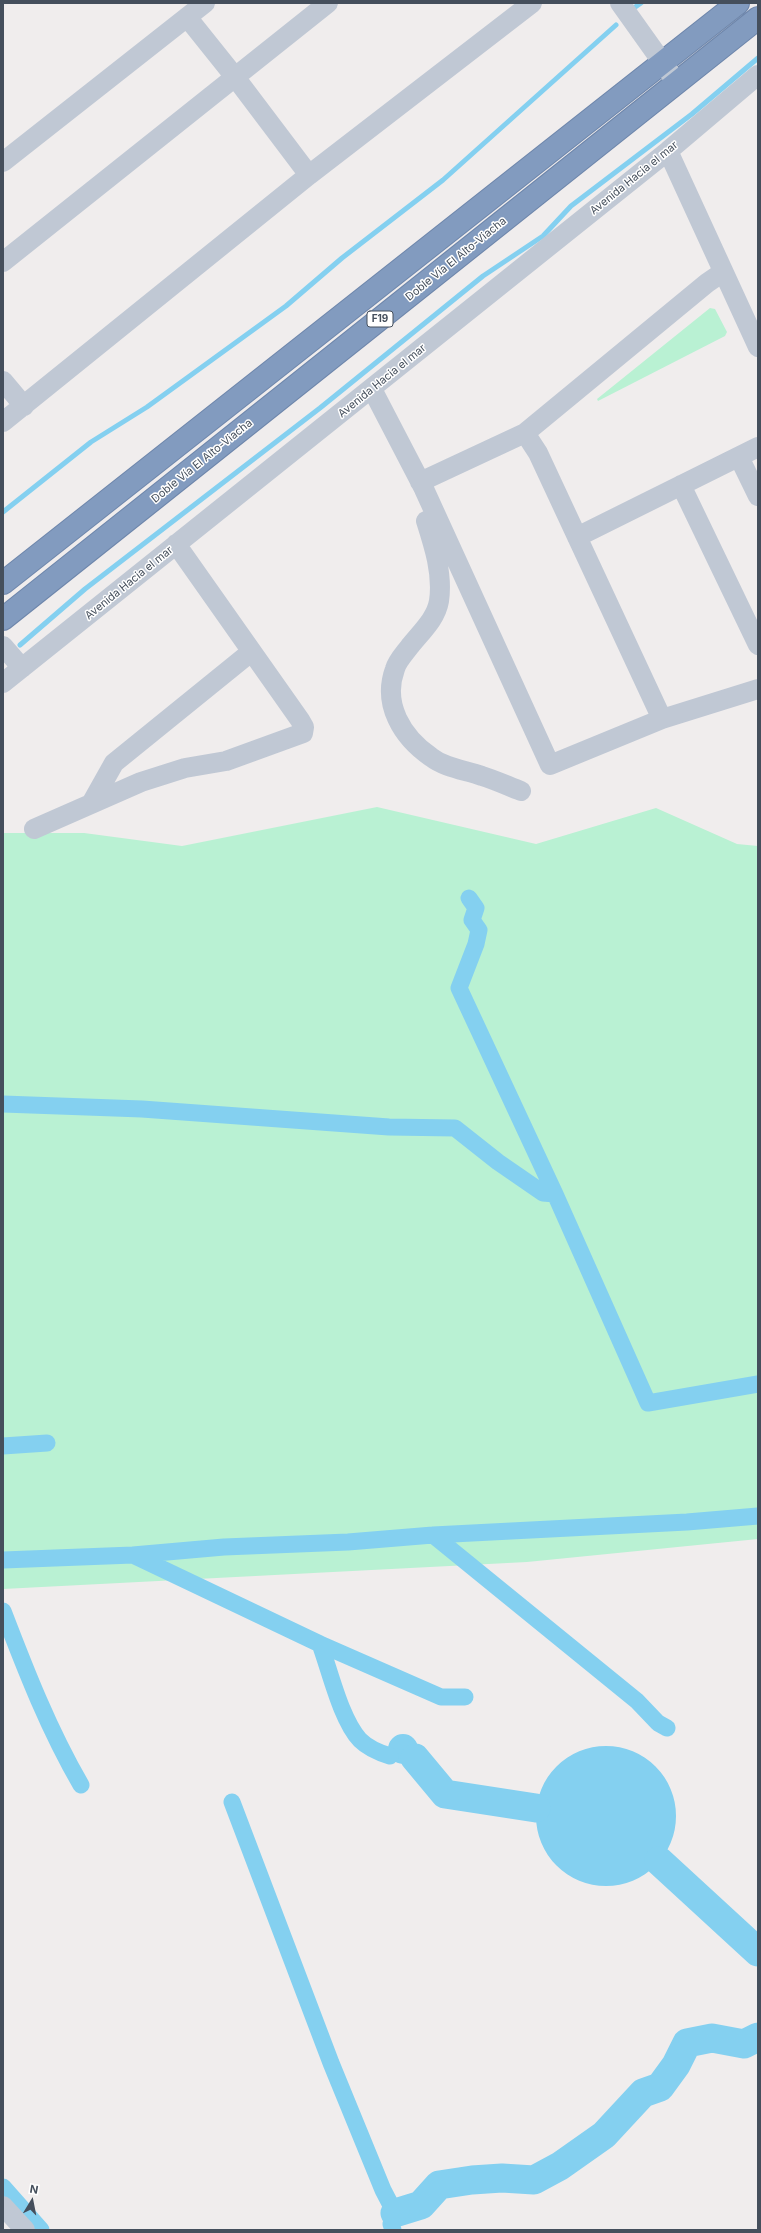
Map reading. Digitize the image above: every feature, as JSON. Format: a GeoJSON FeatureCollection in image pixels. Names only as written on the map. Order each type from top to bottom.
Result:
{"type":"FeatureCollection","features":[{"type":"Feature","properties":{"kind":"highway","name":"F19"},"geometry":{"type":"LineString","coordinates":[[3,583],[738,3]]}},
{"type":"Feature","properties":{"kind":"highway","name":"Doble Vía El Alto-Viacha"},"geometry":{"type":"LineString","coordinates":[[3,619],[758,18]]}},
{"type":"Feature","properties":{"kind":"street"},"geometry":{"type":"LineString","coordinates":[[3,162],[205,3]]}},
{"type":"Feature","properties":{"kind":"street"},"geometry":{"type":"LineString","coordinates":[[3,262],[328,3]]}},
{"type":"Feature","properties":{"kind":"street"},"geometry":{"type":"LineString","coordinates":[[3,422],[310,175],[532,3]]}},
{"type":"Feature","properties":{"kind":"street"},"geometry":{"type":"LineString","coordinates":[[620,3],[677,83]]}},
{"type":"Feature","properties":{"kind":"street"},"geometry":{"type":"LineString","coordinates":[[186,18],[235,77],[310,175]]}},
{"type":"Feature","properties":{"kind":"street","name":"Avenida Hacia el mar"},"geometry":{"type":"LineString","coordinates":[[3,683],[668,151],[758,75]]}},
{"type":"Feature","properties":{"kind":"street"},"geometry":{"type":"LineString","coordinates":[[668,151],[758,347]]}},
{"type":"Feature","properties":{"kind":"street"},"geometry":{"type":"LineString","coordinates":[[521,791],[482,776],[456,769],[431,758],[407,736],[396,716],[390,700],[391,684],[395,668],[432,620],[439,601],[439,579],[436,549],[418,498],[419,492],[422,485],[525,433],[723,272]]}},
{"type":"Feature","properties":{"kind":"street"},"geometry":{"type":"LineString","coordinates":[[3,381],[24,406]]}},
{"type":"Feature","properties":{"kind":"street"},"geometry":{"type":"LineString","coordinates":[[372,389],[422,485],[550,765],[662,719],[758,689]]}},
{"type":"Feature","properties":{"kind":"street"},"geometry":{"type":"LineString","coordinates":[[525,433],[538,453],[662,719]]}},
{"type":"Feature","properties":{"kind":"street"},"geometry":{"type":"LineString","coordinates":[[577,537],[758,447]]}},
{"type":"Feature","properties":{"kind":"street"},"geometry":{"type":"LineString","coordinates":[[739,457],[758,496]]}},
{"type":"Feature","properties":{"kind":"street"},"geometry":{"type":"LineString","coordinates":[[681,485],[758,645]]}},
{"type":"Feature","properties":{"kind":"street"},"geometry":{"type":"LineString","coordinates":[[34,829],[141,782],[184,768],[226,762],[303,733],[304,727],[300,720],[176,544]]}},
{"type":"Feature","properties":{"kind":"street"},"geometry":{"type":"LineString","coordinates":[[3,646],[22,668]]}},
{"type":"Feature","properties":{"kind":"street"},"geometry":{"type":"LineString","coordinates":[[92,804],[114,763],[252,652]]}},
{"type":"Feature","properties":{"kind":"street"},"geometry":{"type":"LineString","coordinates":[[3,2206],[25,2230]]}},
{"type":"Feature","properties":{"kind":"green space"},"geometry":{"type":"Polygon","coordinates":[[[710,308],[715,309],[727,332],[725,336],[598,401],[597,399],[710,308]]]}},
{"type":"Feature","properties":{"kind":"green space"},"geometry":{"type":"Polygon","coordinates":[[[377,807],[536,844],[656,808],[737,844],[758,846],[758,1539],[527,1562],[3,1589],[3,833],[84,833],[182,846],[377,807]]]}},
{"type":"Feature","properties":{"kind":"water"},"geometry":{"type":"Polygon","coordinates":[[[403,1734],[414,1738],[418,1749],[414,1760],[403,1764],[392,1760],[388,1749],[392,1738],[403,1734]]]}},
{"type":"Feature","properties":{"kind":"water"},"geometry":{"type":"Polygon","coordinates":[[[613,1746],[633,1751],[656,1766],[671,1789],[675,1802],[675,1830],[671,1843],[656,1866],[633,1881],[620,1885],[599,1886],[579,1881],[556,1866],[541,1843],[537,1830],[536,1809],[541,1789],[556,1766],[579,1751],[592,1747],[613,1746]]]}},
{"type":"Feature","properties":{"kind":"waterway"},"geometry":{"type":"LineString","coordinates":[[631,10],[641,3]]}},
{"type":"Feature","properties":{"kind":"waterway"},"geometry":{"type":"LineString","coordinates":[[3,512],[91,442],[147,407],[286,306],[342,258],[443,180],[616,25]]}},
{"type":"Feature","properties":{"kind":"waterway"},"geometry":{"type":"LineString","coordinates":[[20,645],[85,589],[320,408],[483,276],[543,236],[571,206],[692,114],[758,58]]}},
{"type":"Feature","properties":{"kind":"waterway"},"geometry":{"type":"LineString","coordinates":[[469,898],[476,908],[472,920],[479,930],[476,944],[459,988],[555,1194],[648,1403],[758,1384]]}},
{"type":"Feature","properties":{"kind":"waterway"},"geometry":{"type":"LineString","coordinates":[[3,1104],[142,1109],[389,1127],[455,1128],[498,1162],[543,1193],[555,1194]]}},
{"type":"Feature","properties":{"kind":"waterway"},"geometry":{"type":"LineString","coordinates":[[3,1446],[47,1443]]}},
{"type":"Feature","properties":{"kind":"waterway"},"geometry":{"type":"LineString","coordinates":[[133,1555],[224,1547],[348,1542],[433,1535],[687,1522],[758,1516]]}},
{"type":"Feature","properties":{"kind":"waterway"},"geometry":{"type":"LineString","coordinates":[[433,1535],[637,1701],[658,1723],[667,1728]]}},
{"type":"Feature","properties":{"kind":"waterway"},"geometry":{"type":"LineString","coordinates":[[3,1560],[133,1555],[320,1644],[337,1695],[353,1731],[360,1740],[367,1745],[378,1752],[390,1756]]}},
{"type":"Feature","properties":{"kind":"waterway"},"geometry":{"type":"LineString","coordinates":[[3,1611],[48,1722],[81,1785]]}},
{"type":"Feature","properties":{"kind":"waterway"},"geometry":{"type":"LineString","coordinates":[[320,1644],[441,1697],[465,1697]]}},
{"type":"Feature","properties":{"kind":"waterway"},"geometry":{"type":"LineString","coordinates":[[415,1758],[445,1794],[536,1808]]}},
{"type":"Feature","properties":{"kind":"waterway"},"geometry":{"type":"LineString","coordinates":[[232,1802],[331,2063],[383,2190],[395,2213],[391,2224],[393,2230]]}},
{"type":"Feature","properties":{"kind":"waterway"},"geometry":{"type":"LineString","coordinates":[[659,1861],[758,1952]]}},
{"type":"Feature","properties":{"kind":"waterway"},"geometry":{"type":"LineString","coordinates":[[395,2213],[421,2205],[439,2185],[472,2180],[502,2178],[534,2180],[560,2166],[604,2135],[643,2093],[660,2087],[676,2065],[687,2043],[712,2038],[744,2044],[758,2037]]}},
{"type":"Feature","properties":{"kind":"waterway"},"geometry":{"type":"LineString","coordinates":[[3,2187],[41,2230]]}}]}
